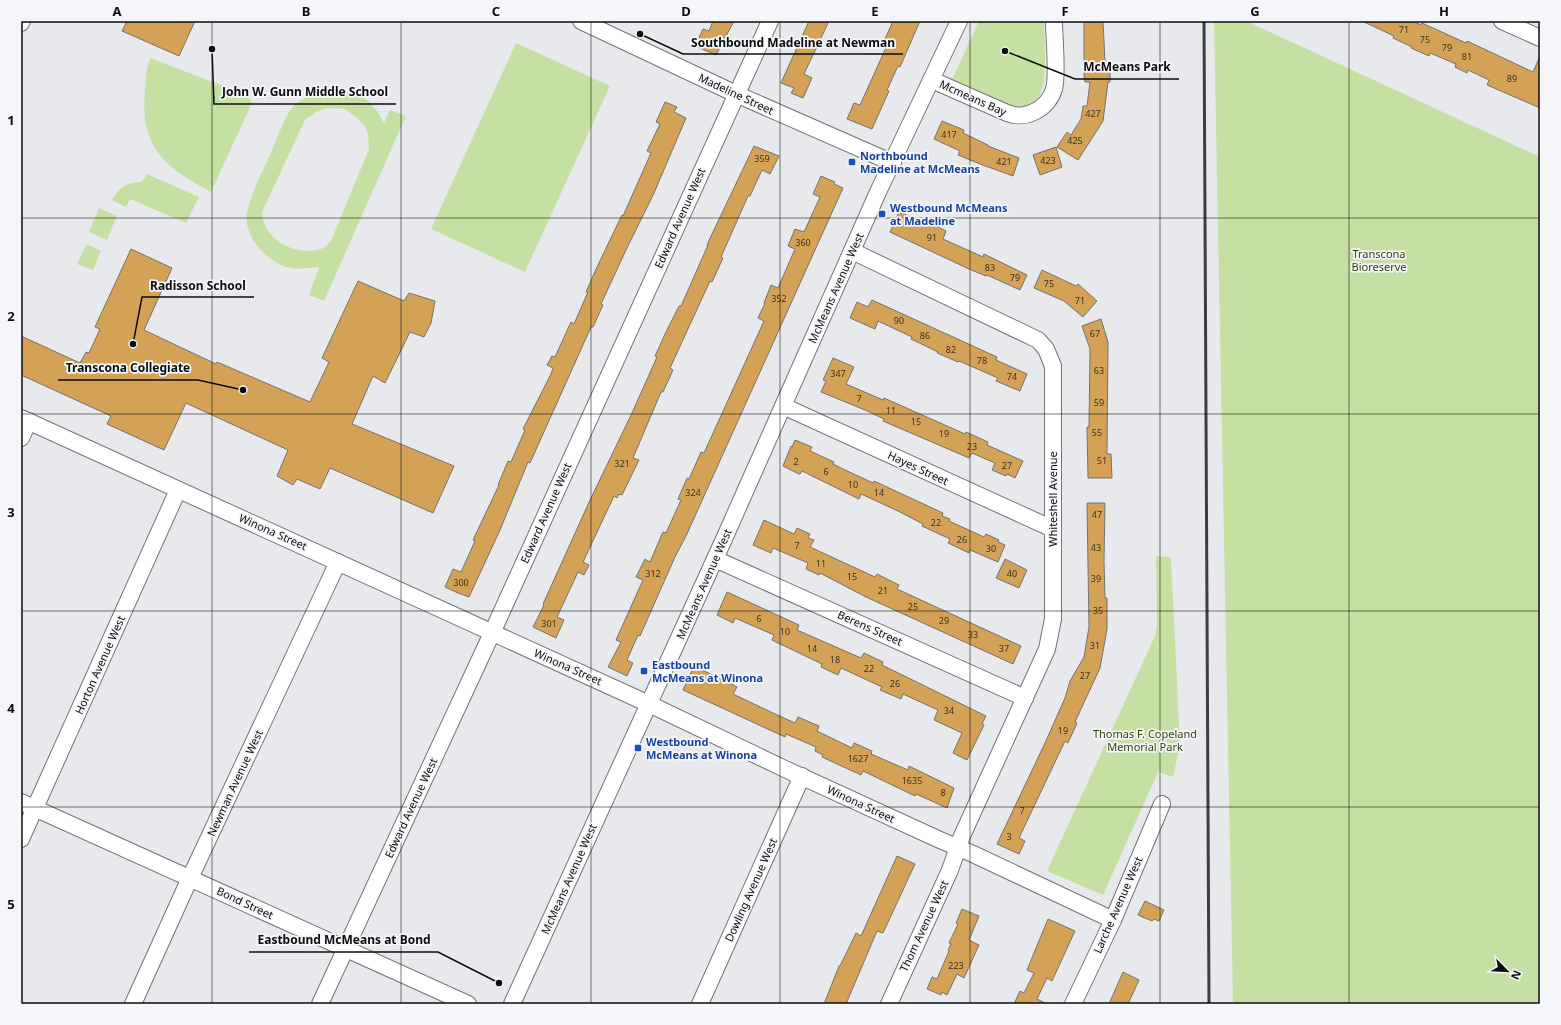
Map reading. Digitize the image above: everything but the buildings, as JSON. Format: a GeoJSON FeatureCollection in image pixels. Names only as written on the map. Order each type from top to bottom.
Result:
{"type":"FeatureCollection","features":[{"type":"Feature","properties":{"kind":"street","name":"Madeline Street"},"geometry":{"type":"LineString","coordinates":[[581,21],[736,94],[893,163]]}},
{"type":"Feature","properties":{"kind":"street","name":"Edward Avenue West"},"geometry":{"type":"LineString","coordinates":[[320,1004],[344,949],[492,633],[770,21]]}},
{"type":"Feature","properties":{"kind":"street"},"geometry":{"type":"LineString","coordinates":[[893,163],[959,21]]}},
{"type":"Feature","properties":{"kind":"street","name":"Mcmeans Bay"},"geometry":{"type":"LineString","coordinates":[[932,80],[1015,116],[1032,113],[1048,100],[1054,88],[1054,21]]}},
{"type":"Feature","properties":{"kind":"street"},"geometry":{"type":"LineString","coordinates":[[1502,21],[1540,38]]}},
{"type":"Feature","properties":{"kind":"street","name":"McMeans Avenue West"},"geometry":{"type":"LineString","coordinates":[[512,1004],[715,558],[878,192],[893,163]]}},
{"type":"Feature","properties":{"kind":"street","name":"Whiteshell Avenue"},"geometry":{"type":"LineString","coordinates":[[852,251],[1038,340],[1046,349],[1053,366],[1053,619],[1047,649],[958,848]]}},
{"type":"Feature","properties":{"kind":"street","name":"Hayes Street"},"geometry":{"type":"LineString","coordinates":[[783,406],[1053,528]]}},
{"type":"Feature","properties":{"kind":"street"},"geometry":{"type":"LineString","coordinates":[[21,438],[25,419]]}},
{"type":"Feature","properties":{"kind":"street","name":"Winona Street"},"geometry":{"type":"LineString","coordinates":[[25,419],[649,704],[1113,920]]}},
{"type":"Feature","properties":{"kind":"street","name":"Horton Avenue West"},"geometry":{"type":"LineString","coordinates":[[21,839],[28,805],[178,490]]}},
{"type":"Feature","properties":{"kind":"street","name":"Berens Street"},"geometry":{"type":"LineString","coordinates":[[715,558],[1025,698]]}},
{"type":"Feature","properties":{"kind":"street","name":"Newman Avenue West"},"geometry":{"type":"LineString","coordinates":[[133,1004],[190,878],[338,562]]}},
{"type":"Feature","properties":{"kind":"street","name":"Dowling Avenue West"},"geometry":{"type":"LineString","coordinates":[[700,1004],[802,776]]}},
{"type":"Feature","properties":{"kind":"street","name":"Larche Avenue West"},"geometry":{"type":"LineString","coordinates":[[1073,1004],[1113,920],[1162,804]]}},
{"type":"Feature","properties":{"kind":"street","name":"Bond Street"},"geometry":{"type":"LineString","coordinates":[[28,805],[468,1004]]}},
{"type":"Feature","properties":{"kind":"street","name":"Thom Avenue West"},"geometry":{"type":"LineString","coordinates":[[888,1004],[950,870],[958,848]]}},
{"type":"Feature","properties":{"kind":"green space"},"geometry":{"type":"Polygon","coordinates":[[[979,21],[1044,21],[1044,83],[1038,98],[1032,103],[1024,106],[1013,107],[952,80],[979,21]]]}},
{"type":"Feature","properties":{"kind":"green space","name":"Transcona Bioreserve"},"geometry":{"type":"Polygon","coordinates":[[[1214,21],[1246,21],[1540,157],[1540,1004],[1233,1004],[1214,21]]]}},
{"type":"Feature","properties":{"kind":"green space"},"geometry":{"type":"Polygon","coordinates":[[[516,43],[610,86],[525,272],[431,229],[516,43]]]}},
{"type":"Feature","properties":{"kind":"green space"},"geometry":{"type":"Polygon","coordinates":[[[150,58],[247,95],[252,103],[211,192],[181,174],[169,164],[159,154],[151,141],[146,127],[144,110],[146,74],[150,58]]]}},
{"type":"Feature","properties":{"kind":"green space"},"geometry":{"type":"Polygon","coordinates":[[[338,89],[366,99],[375,108],[384,123],[390,110],[406,116],[324,301],[309,295],[319,267],[290,268],[278,264],[271,259],[252,238],[247,222],[247,213],[254,190],[291,109],[307,97],[338,89]],[[328,108],[316,112],[305,120],[262,212],[264,222],[274,238],[291,248],[311,251],[326,246],[331,241],[369,149],[368,133],[364,125],[345,109],[328,108]]]}},
{"type":"Feature","properties":{"kind":"green space"},"geometry":{"type":"Polygon","coordinates":[[[147,174],[199,197],[186,223],[130,199],[126,207],[112,200],[121,188],[127,184],[142,182],[147,174]]]}},
{"type":"Feature","properties":{"kind":"green space"},"geometry":{"type":"Polygon","coordinates":[[[99,208],[117,216],[107,240],[89,232],[99,208]]]}},
{"type":"Feature","properties":{"kind":"green space"},"geometry":{"type":"Polygon","coordinates":[[[87,244],[101,251],[93,270],[77,264],[87,244]]]}},
{"type":"Feature","properties":{"kind":"green space","name":"Thomas F. Copeland Memorial Park"},"geometry":{"type":"Polygon","coordinates":[[[1156,556],[1171,557],[1180,746],[1173,777],[1158,772],[1103,895],[1047,871],[1155,636],[1157,624],[1156,556]]]}},
{"type":"Feature","properties":{"kind":"railway"},"geometry":{"type":"LineString","coordinates":[[1204,21],[1209,1004]]}},
{"type":"Feature","properties":{"kind":"place","name":"Southbound Madeline at Newman"},"geometry":{"type":"Point","coordinates":[640,34]}},
{"type":"Feature","properties":{"kind":"place","name":"John W. Gunn Middle School"},"geometry":{"type":"Point","coordinates":[212,49]}},
{"type":"Feature","properties":{"kind":"place","name":"McMeans Park"},"geometry":{"type":"Point","coordinates":[1005,51]}},
{"type":"Feature","properties":{"kind":"place","name":"Northbound Madeline at McMeans"},"geometry":{"type":"Point","coordinates":[852,162]}},
{"type":"Feature","properties":{"kind":"place","name":"Westbound McMeans at Madeline"},"geometry":{"type":"Point","coordinates":[882,214]}},
{"type":"Feature","properties":{"kind":"place","name":"Radisson School"},"geometry":{"type":"Point","coordinates":[133,344]}},
{"type":"Feature","properties":{"kind":"place","name":"Transcona Collegiate"},"geometry":{"type":"Point","coordinates":[243,390]}},
{"type":"Feature","properties":{"kind":"place","name":"Eastbound McMeans at Winona"},"geometry":{"type":"Point","coordinates":[644,671]}},
{"type":"Feature","properties":{"kind":"place","name":"Westbound McMeans at Winona"},"geometry":{"type":"Point","coordinates":[638,748]}},
{"type":"Feature","properties":{"kind":"place","name":"Eastbound McMeans at Bond"},"geometry":{"type":"Point","coordinates":[499,983]}}]}
